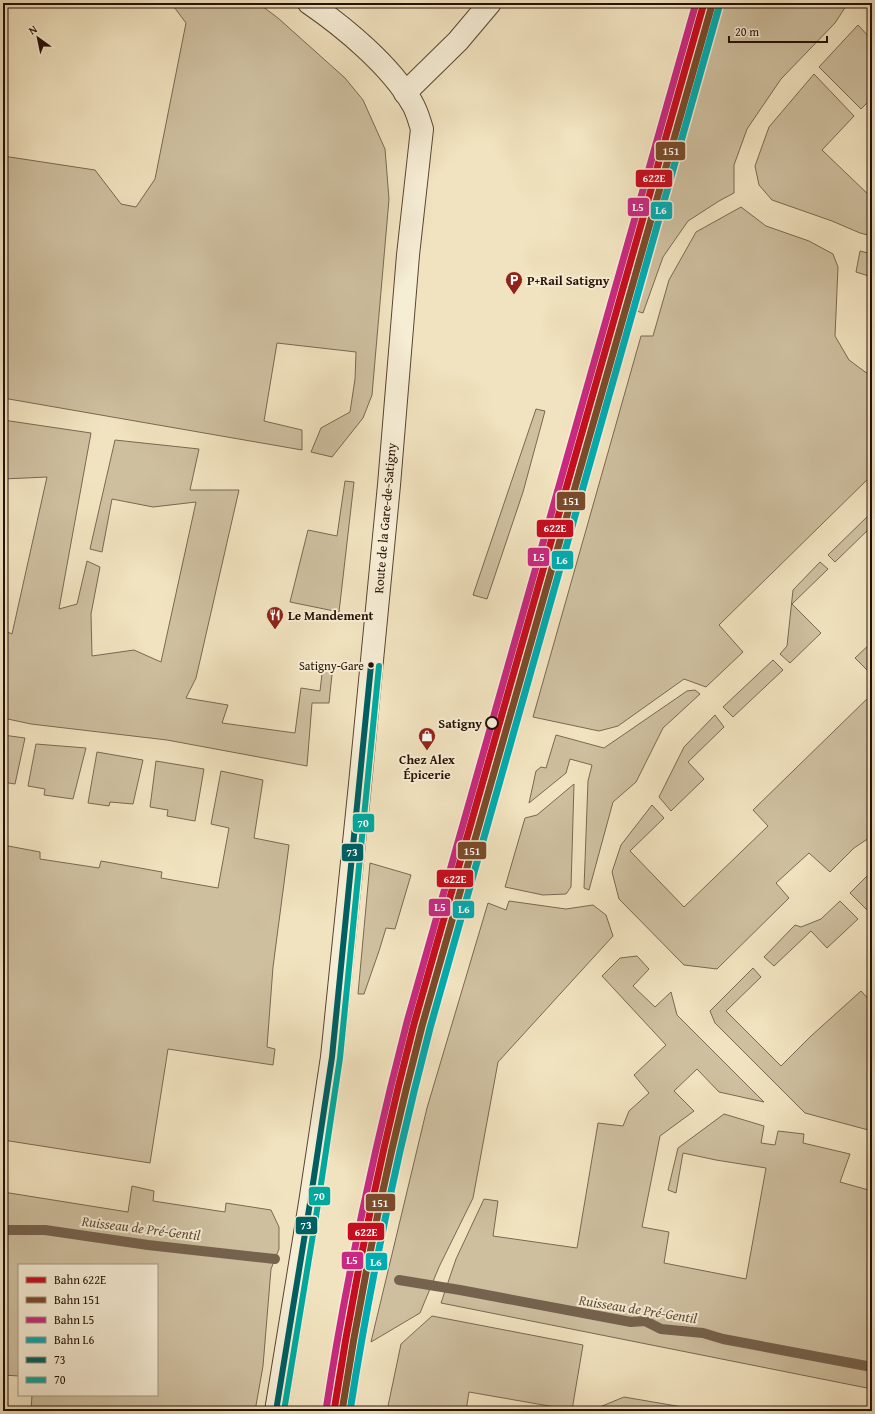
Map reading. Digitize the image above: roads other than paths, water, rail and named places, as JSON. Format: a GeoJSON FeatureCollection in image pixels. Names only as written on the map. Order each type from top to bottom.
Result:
{"type":"FeatureCollection","features":[{"type":"Feature","properties":{"kind":"street","name":"Route de la Gare-de-Satigny"},"geometry":{"type":"LineString","coordinates":[[276,1411],[332,1057],[389,485],[408,255],[422,140],[422,129],[412,103],[392,77],[360,44],[309,3]]}},
{"type":"Feature","properties":{"kind":"street"},"geometry":{"type":"LineString","coordinates":[[405,93],[458,41],[490,3]]}},
{"type":"Feature","properties":{"kind":"waterway","name":"Ruisseau de Pré-Gentil"},"geometry":{"type":"LineString","coordinates":[[3,1230],[45,1230],[148,1245],[275,1259]]}},
{"type":"Feature","properties":{"kind":"waterway","name":"Ruisseau de Pré-Gentil"},"geometry":{"type":"LineString","coordinates":[[399,1280],[631,1322],[645,1321],[661,1329],[703,1333],[723,1339],[872,1367]]}},
{"type":"Feature","properties":{"kind":"rail line","name":"L5"},"geometry":{"type":"LineString","coordinates":[[326,1410],[342,1312],[362,1215],[383,1118],[407,1022],[696,3]]}},
{"type":"Feature","properties":{"kind":"rail line","name":"622E"},"geometry":{"type":"LineString","coordinates":[[334,1411],[359,1265],[379,1168],[414,1024],[704,3]]}},
{"type":"Feature","properties":{"kind":"rail line","name":"151"},"geometry":{"type":"LineString","coordinates":[[342,1411],[358,1314],[377,1217],[398,1121],[422,1026],[712,5]]}},
{"type":"Feature","properties":{"kind":"rail line","name":"L6"},"geometry":{"type":"LineString","coordinates":[[350,1411],[366,1315],[385,1219],[406,1123],[430,1028],[719,7]]}},
{"type":"Feature","properties":{"kind":"place","name":"P+Rail Satigny"},"geometry":{"type":"Point","coordinates":[514,295]}},
{"type":"Feature","properties":{"kind":"place","name":"Le Mandement"},"geometry":{"type":"Point","coordinates":[275,630]}},
{"type":"Feature","properties":{"kind":"place","name":"Satigny-Gare"},"geometry":{"type":"Point","coordinates":[371,665]}},
{"type":"Feature","properties":{"kind":"place","name":"Satigny"},"geometry":{"type":"Point","coordinates":[492,723]}},
{"type":"Feature","properties":{"kind":"place","name":"Chez Alex Épicerie"},"geometry":{"type":"Point","coordinates":[427,751]}}]}
